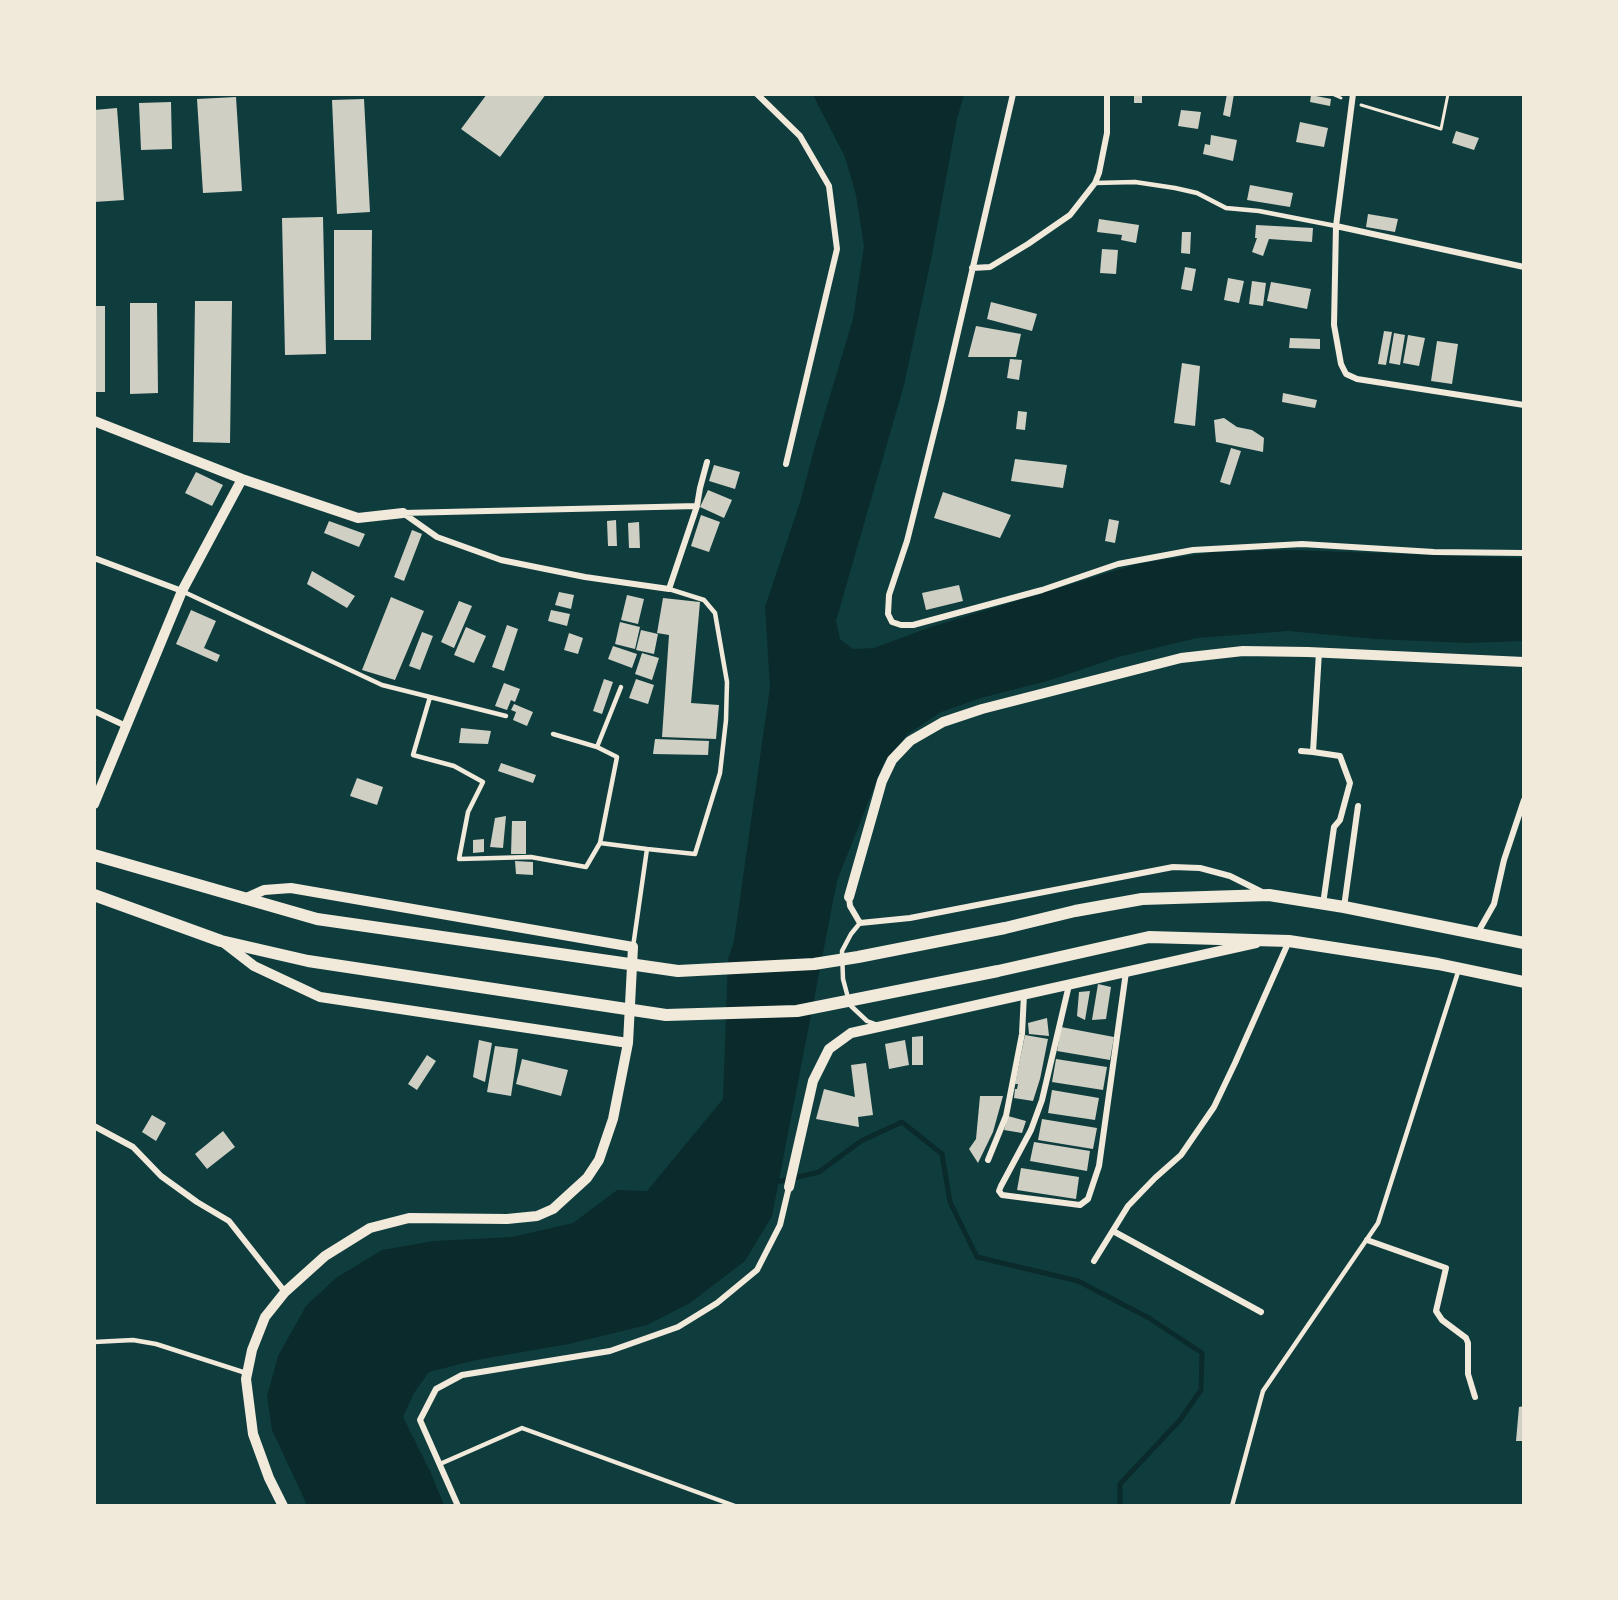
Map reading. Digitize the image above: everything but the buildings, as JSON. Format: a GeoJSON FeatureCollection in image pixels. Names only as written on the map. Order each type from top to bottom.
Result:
{"type":"FeatureCollection","features":[{"type":"Feature","properties":{"kind":"main road"},"geometry":{"type":"LineString","coordinates":[[94,855],[316,919],[678,971],[814,964],[1005,928],[1142,898],[1269,895],[1344,907],[1524,943]]}},
{"type":"Feature","properties":{"kind":"main road"},"geometry":{"type":"LineString","coordinates":[[94,895],[221,941],[308,962],[666,1016],[797,1011],[998,971],[1149,936],[1289,942],[1459,969],[1524,982]]}},
{"type":"Feature","properties":{"kind":"street"},"geometry":{"type":"LineString","coordinates":[[757,94],[800,136],[829,186],[837,249],[786,464]]}},
{"type":"Feature","properties":{"kind":"street"},"geometry":{"type":"LineString","coordinates":[[1013,94],[942,401],[907,541],[889,595],[888,614],[892,622],[912,625],[1042,590],[1118,564],[1193,550],[1302,544],[1434,552],[1524,554]]}},
{"type":"Feature","properties":{"kind":"street"},"geometry":{"type":"LineString","coordinates":[[972,268],[990,267],[1070,215],[1095,183],[1107,133],[1107,94]]}},
{"type":"Feature","properties":{"kind":"street"},"geometry":{"type":"LineString","coordinates":[[1352,98],[1336,226],[1334,325],[1341,364],[1346,374],[1357,379],[1524,405]]}},
{"type":"Feature","properties":{"kind":"street"},"geometry":{"type":"LineString","coordinates":[[1336,226],[1524,267]]}},
{"type":"Feature","properties":{"kind":"street"},"geometry":{"type":"LineString","coordinates":[[94,421],[242,479],[358,518],[403,513],[697,506]]}},
{"type":"Feature","properties":{"kind":"street"},"geometry":{"type":"LineString","coordinates":[[403,513],[437,537],[501,560],[585,577],[669,589],[697,506],[699,488],[707,462]]}},
{"type":"Feature","properties":{"kind":"street"},"geometry":{"type":"LineString","coordinates":[[94,804],[182,591],[242,479]]}},
{"type":"Feature","properties":{"kind":"street"},"geometry":{"type":"LineString","coordinates":[[94,558],[182,591]]}},
{"type":"Feature","properties":{"kind":"street"},"geometry":{"type":"LineString","coordinates":[[1269,895],[1230,876],[1200,868],[1173,867],[910,918],[860,922],[850,906],[849,897],[882,781],[892,760],[910,741],[943,722],[982,709],[1180,658],[1243,651],[1319,652],[1524,662]]}},
{"type":"Feature","properties":{"kind":"street"},"geometry":{"type":"LineString","coordinates":[[1313,752],[1319,652]]}},
{"type":"Feature","properties":{"kind":"street"},"geometry":{"type":"LineString","coordinates":[[94,711],[126,726]]}},
{"type":"Feature","properties":{"kind":"street"},"geometry":{"type":"LineString","coordinates":[[1301,751],[1340,756],[1350,783],[1340,820],[1334,827],[1323,904]]}},
{"type":"Feature","properties":{"kind":"street"},"geometry":{"type":"LineString","coordinates":[[1477,934],[1494,904],[1504,860],[1524,800]]}},
{"type":"Feature","properties":{"kind":"street"},"geometry":{"type":"LineString","coordinates":[[1344,907],[1358,806]]}},
{"type":"Feature","properties":{"kind":"street"},"geometry":{"type":"LineString","coordinates":[[244,899],[264,890],[291,888],[633,947],[628,1043],[613,1119],[599,1160],[587,1178],[553,1209],[537,1216],[507,1219],[409,1218],[370,1228],[325,1256],[285,1292],[265,1317],[252,1350],[247,1374],[253,1434],[269,1478],[283,1506]]}},
{"type":"Feature","properties":{"kind":"street"},"geometry":{"type":"LineString","coordinates":[[221,941],[254,966],[320,997],[628,1043]]}},
{"type":"Feature","properties":{"kind":"street"},"geometry":{"type":"LineString","coordinates":[[458,1506],[420,1420],[436,1389],[462,1375],[610,1351],[678,1327],[717,1303],[757,1270],[780,1225],[813,1081],[829,1049],[851,1033],[1266,941]]}},
{"type":"Feature","properties":{"kind":"street"},"geometry":{"type":"LineString","coordinates":[[1094,1261],[1128,1206],[1181,1155],[1214,1107],[1236,1063],[1289,942]]}},
{"type":"Feature","properties":{"kind":"street"},"geometry":{"type":"LineString","coordinates":[[1069,984],[1042,1100],[1031,1130],[1001,1186],[999,1191],[1002,1195],[1080,1205],[1088,1199],[1100,1166],[1126,972]]}},
{"type":"Feature","properties":{"kind":"street"},"geometry":{"type":"LineString","coordinates":[[988,1160],[1006,1116],[1023,1034],[1024,994]]}},
{"type":"Feature","properties":{"kind":"street"},"geometry":{"type":"LineString","coordinates":[[94,1126],[133,1147],[161,1176],[197,1202],[229,1221],[285,1292]]}},
{"type":"Feature","properties":{"kind":"street"},"geometry":{"type":"LineString","coordinates":[[1113,1231],[1261,1312]]}},
{"type":"Feature","properties":{"kind":"street"},"geometry":{"type":"LineString","coordinates":[[1367,1240],[1446,1268],[1436,1311],[1442,1320],[1466,1338],[1468,1374],[1475,1397]]}},
{"type":"Feature","properties":{"kind":"lane"},"geometry":{"type":"LineString","coordinates":[[1095,183],[1135,182],[1174,188],[1197,193],[1226,208],[1259,211],[1336,226]]}},
{"type":"Feature","properties":{"kind":"lane"},"geometry":{"type":"LineString","coordinates":[[600,843],[695,854],[720,773],[726,720],[727,682],[715,613],[704,600],[669,589]]}},
{"type":"Feature","properties":{"kind":"lane"},"geometry":{"type":"LineString","coordinates":[[182,591],[382,685],[506,716]]}},
{"type":"Feature","properties":{"kind":"lane"},"geometry":{"type":"LineString","coordinates":[[597,747],[621,687]]}},
{"type":"Feature","properties":{"kind":"lane"},"geometry":{"type":"LineString","coordinates":[[430,697],[413,755],[454,766],[483,782],[468,812],[459,859],[531,857],[586,867],[600,843],[617,757],[597,747],[553,734]]}},
{"type":"Feature","properties":{"kind":"lane"},"geometry":{"type":"LineString","coordinates":[[633,947],[647,849]]}},
{"type":"Feature","properties":{"kind":"lane"},"geometry":{"type":"LineString","coordinates":[[860,922],[843,951],[843,980],[850,1005],[867,1021],[880,1026]]}},
{"type":"Feature","properties":{"kind":"lane"},"geometry":{"type":"LineString","coordinates":[[1232,1506],[1263,1391],[1378,1224],[1459,969]]}},
{"type":"Feature","properties":{"kind":"lane"},"geometry":{"type":"LineString","coordinates":[[94,1342],[133,1340],[156,1344],[247,1374]]}},
{"type":"Feature","properties":{"kind":"lane"},"geometry":{"type":"LineString","coordinates":[[440,1464],[522,1428],[735,1506]]}},
{"type":"Feature","properties":{"kind":"path"},"geometry":{"type":"LineString","coordinates":[[1332,94],[1352,98],[1441,129],[1448,94]]}},
{"type":"Feature","properties":{"kind":"water"},"geometry":{"type":"Polygon","coordinates":[[[813,95],[964,95],[957,119],[931,260],[904,385],[836,621],[840,639],[853,649],[874,648],[931,627],[1137,564],[1213,552],[1289,550],[1523,558],[1523,641],[1466,643],[1376,639],[1288,631],[1197,638],[1118,657],[1051,680],[981,698],[941,712],[908,734],[884,762],[837,881],[772,1216],[745,1261],[690,1303],[647,1325],[569,1344],[476,1360],[429,1372],[414,1393],[403,1417],[444,1505],[307,1505],[272,1430],[267,1396],[278,1356],[306,1306],[336,1278],[382,1250],[434,1241],[512,1237],[573,1223],[617,1190],[647,1191],[723,1099],[728,959],[734,941],[770,687],[765,607],[800,502],[853,319],[864,246],[856,195],[845,157],[813,95]]]}},
{"type":"Feature","properties":{"kind":"waterway"},"geometry":{"type":"LineString","coordinates":[[773,1183],[819,1172],[861,1141],[902,1122],[942,1154],[950,1202],[977,1257],[1078,1281],[1149,1318],[1202,1353],[1201,1390],[1180,1420],[1120,1484],[1120,1506]]}}]}
